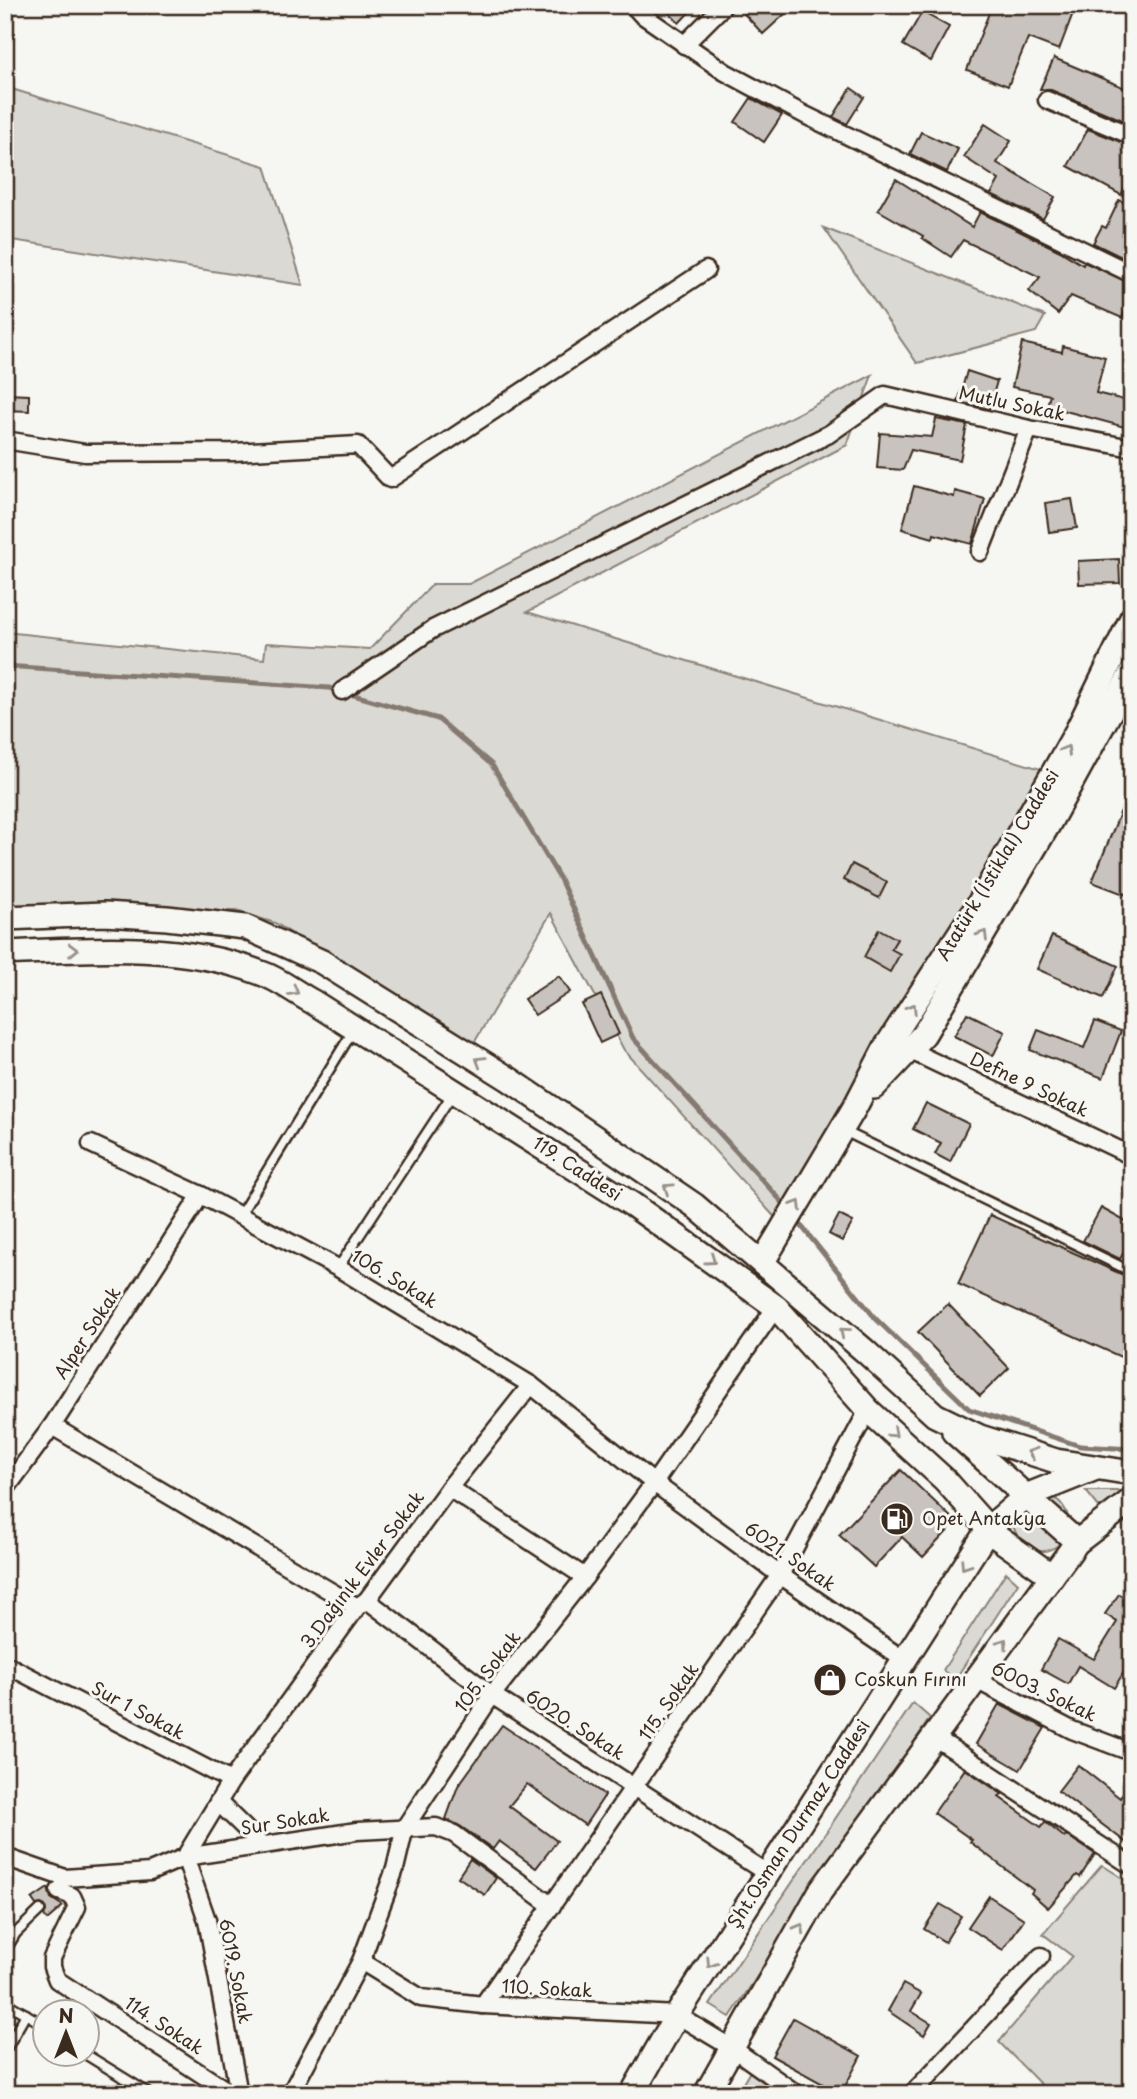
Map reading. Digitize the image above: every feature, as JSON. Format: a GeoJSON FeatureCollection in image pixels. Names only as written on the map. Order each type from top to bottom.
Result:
{"type":"FeatureCollection","features":[{"type":"Feature","properties":{"kind":"street"},"geometry":{"type":"LineString","coordinates":[[633,5],[641,14],[725,72],[805,115],[1132,274]]}},
{"type":"Feature","properties":{"kind":"street"},"geometry":{"type":"LineString","coordinates":[[684,45],[724,5]]}},
{"type":"Feature","properties":{"kind":"street"},"geometry":{"type":"LineString","coordinates":[[1047,100],[1132,136]]}},
{"type":"Feature","properties":{"kind":"street"},"geometry":{"type":"LineString","coordinates":[[5,440],[85,453],[234,452],[358,445],[390,479],[706,270]]}},
{"type":"Feature","properties":{"kind":"street","name":"Mutlu Sokak"},"geometry":{"type":"LineString","coordinates":[[342,691],[433,629],[828,434],[885,395],[1029,429],[1132,448]]}},
{"type":"Feature","properties":{"kind":"street"},"geometry":{"type":"LineString","coordinates":[[980,552],[1029,429]]}},
{"type":"Feature","properties":{"kind":"street","name":"Atatürk (İstiklal) Caddesi"},"geometry":{"type":"LineString","coordinates":[[762,1263],[855,1107],[886,1047],[980,902],[1077,731],[1132,618]]}},
{"type":"Feature","properties":{"kind":"street","name":"Atatürk (İstiklal) Caddesi"},"geometry":{"type":"LineString","coordinates":[[855,1107],[924,1034],[1041,836],[1132,672]]}},
{"type":"Feature","properties":{"kind":"street","name":"119. Caddesi"},"geometry":{"type":"LineString","coordinates":[[5,918],[106,914],[245,927],[309,956],[509,1079],[694,1205],[865,1351],[1077,1542]]}},
{"type":"Feature","properties":{"kind":"street","name":"119. Caddesi"},"geometry":{"type":"LineString","coordinates":[[5,953],[165,950],[263,973],[355,1028],[633,1205],[776,1307],[868,1410],[945,1480],[993,1535],[1052,1576]]}},
{"type":"Feature","properties":{"kind":"street","name":"Defne 9 Sokak"},"geometry":{"type":"LineString","coordinates":[[909,1050],[1132,1156]]}},
{"type":"Feature","properties":{"kind":"street","name":"106. Sokak"},"geometry":{"type":"LineString","coordinates":[[91,1144],[201,1195],[338,1268],[531,1385],[654,1483]]}},
{"type":"Feature","properties":{"kind":"street","name":"Alper Sokak"},"geometry":{"type":"LineString","coordinates":[[5,1490],[52,1426],[201,1195]]}},
{"type":"Feature","properties":{"kind":"street","name":"105. Sokak"},"geometry":{"type":"LineString","coordinates":[[290,2094],[361,1961],[395,1869],[405,1827],[492,1695],[585,1577],[654,1483],[776,1307]]}},
{"type":"Feature","properties":{"kind":"street","name":"3.Dağınık Evler Sokak"},"geometry":{"type":"LineString","coordinates":[[231,1782],[449,1488],[531,1385]]}},
{"type":"Feature","properties":{"kind":"street","name":"115. Sokak"},"geometry":{"type":"LineString","coordinates":[[483,2005],[780,1574],[868,1410]]}},
{"type":"Feature","properties":{"kind":"street","name":"119. Caddesi"},"geometry":{"type":"LineString","coordinates":[[936,1415],[980,1437],[1056,1461],[1132,1472]]}},
{"type":"Feature","properties":{"kind":"street","name":"6020. Sokak"},"geometry":{"type":"LineString","coordinates":[[52,1426],[362,1604],[492,1695],[768,1874]]}},
{"type":"Feature","properties":{"kind":"street","name":"Şht.Osman Durmaz Caddesi"},"geometry":{"type":"LineString","coordinates":[[632,2094],[677,2015],[989,1528],[1026,1496],[1098,1467]]}},
{"type":"Feature","properties":{"kind":"street","name":"6021. Sokak"},"geometry":{"type":"LineString","coordinates":[[654,1483],[904,1660]]}},
{"type":"Feature","properties":{"kind":"street"},"geometry":{"type":"LineString","coordinates":[[449,1488],[585,1577]]}},
{"type":"Feature","properties":{"kind":"street"},"geometry":{"type":"LineString","coordinates":[[706,2094],[820,1892],[1077,1542],[1132,1500]]}},
{"type":"Feature","properties":{"kind":"street","name":"Sur 1 Sokak"},"geometry":{"type":"LineString","coordinates":[[5,1664],[231,1782]]}},
{"type":"Feature","properties":{"kind":"street","name":"6003. Sokak"},"geometry":{"type":"LineString","coordinates":[[976,1679],[1072,1730],[1128,1751],[1132,1745]]}},
{"type":"Feature","properties":{"kind":"street"},"geometry":{"type":"LineString","coordinates":[[934,1737],[1132,1866]]}},
{"type":"Feature","properties":{"kind":"street"},"geometry":{"type":"LineString","coordinates":[[185,1857],[231,1782]]}},
{"type":"Feature","properties":{"kind":"street"},"geometry":{"type":"LineString","coordinates":[[218,1802],[262,1845]]}},
{"type":"Feature","properties":{"kind":"street","name":"Sur Sokak"},"geometry":{"type":"LineString","coordinates":[[5,1857],[60,1889],[150,1872],[185,1857],[357,1831],[436,1827],[454,1834],[552,1906]]}},
{"type":"Feature","properties":{"kind":"street","name":"6019. Sokak"},"geometry":{"type":"LineString","coordinates":[[185,1857],[207,1920],[239,2094]]}},
{"type":"Feature","properties":{"kind":"street","name":"114. Sokak"},"geometry":{"type":"LineString","coordinates":[[60,1889],[72,1896],[77,1907],[52,1958],[52,1966],[58,1980],[232,2094]]}},
{"type":"Feature","properties":{"kind":"street"},"geometry":{"type":"LineString","coordinates":[[912,2094],[1041,1956]]}},
{"type":"Feature","properties":{"kind":"street","name":"110. Sokak"},"geometry":{"type":"LineString","coordinates":[[361,1961],[421,1998],[483,2005],[677,2015],[797,2094]]}},
{"type":"Feature","properties":{"kind":"lane"},"geometry":{"type":"LineString","coordinates":[[240,1215],[355,1028]]}},
{"type":"Feature","properties":{"kind":"lane"},"geometry":{"type":"LineString","coordinates":[[338,1268],[455,1091]]}},
{"type":"Feature","properties":{"kind":"lane"},"geometry":{"type":"LineString","coordinates":[[841,1130],[1132,1272]]}},
{"type":"Feature","properties":{"kind":"lane"},"geometry":{"type":"LineString","coordinates":[[5,1951],[16,1933],[40,1910]]}},
{"type":"Feature","properties":{"kind":"lane"},"geometry":{"type":"LineString","coordinates":[[5,2002],[32,2018]]}},
{"type":"Feature","properties":{"kind":"lane"},"geometry":{"type":"LineString","coordinates":[[5,2051],[26,2014]]}},
{"type":"Feature","properties":{"kind":"lane"},"geometry":{"type":"LineString","coordinates":[[102,2064],[150,2094]]}},
{"type":"Feature","properties":{"kind":"shaded area"},"geometry":{"type":"Polygon","coordinates":[[[5,87],[265,166],[303,285],[5,239],[5,87]]]}},
{"type":"Feature","properties":{"kind":"shaded area"},"geometry":{"type":"Polygon","coordinates":[[[824,228],[1045,316],[1036,332],[917,363],[824,228]]]}},
{"type":"Feature","properties":{"kind":"shaded area"},"geometry":{"type":"Polygon","coordinates":[[[872,375],[847,445],[527,612],[1054,773],[780,1223],[624,1050],[551,913],[471,1048],[275,923],[236,911],[5,913],[5,632],[264,659],[266,643],[370,649],[433,584],[469,584],[872,375]]]}},
{"type":"Feature","properties":{"kind":"shaded area"},"geometry":{"type":"Polygon","coordinates":[[[1086,1491],[1132,1491],[1101,1519],[1099,1507],[1086,1491]]]}},
{"type":"Feature","properties":{"kind":"shaded area"},"geometry":{"type":"Polygon","coordinates":[[[1048,1494],[1061,1503],[1065,1510],[1068,1533],[1064,1540],[1049,1550],[1033,1550],[1016,1534],[1012,1518],[1048,1494]]]}},
{"type":"Feature","properties":{"kind":"shaded area"},"geometry":{"type":"Polygon","coordinates":[[[1006,1572],[1018,1583],[954,1681],[943,1670],[1006,1572]]]}},
{"type":"Feature","properties":{"kind":"shaded area"},"geometry":{"type":"Polygon","coordinates":[[[913,1703],[930,1718],[730,2017],[710,2005],[913,1703]]]}},
{"type":"Feature","properties":{"kind":"shaded area"},"geometry":{"type":"Polygon","coordinates":[[[1102,1865],[1132,1884],[1132,2094],[1050,2094],[999,2042],[1072,1956],[1043,1934],[1102,1865]]]}},
{"type":"Feature","properties":{"kind":"shaded area"},"geometry":{"type":"Polygon","coordinates":[[[753,2066],[796,2094],[737,2094],[753,2066]]]}},
{"type":"Feature","properties":{"kind":"building"},"geometry":{"type":"Polygon","coordinates":[[[661,5],[696,5],[679,23],[661,5]]]}},
{"type":"Feature","properties":{"kind":"building"},"geometry":{"type":"Polygon","coordinates":[[[736,5],[778,5],[786,13],[763,34],[736,5]]]}},
{"type":"Feature","properties":{"kind":"building"},"geometry":{"type":"Polygon","coordinates":[[[992,5],[1076,5],[1059,50],[1028,38],[1008,86],[967,70],[992,5]]]}},
{"type":"Feature","properties":{"kind":"building"},"geometry":{"type":"Polygon","coordinates":[[[922,12],[949,27],[931,61],[903,45],[922,12]]]}},
{"type":"Feature","properties":{"kind":"building"},"geometry":{"type":"Polygon","coordinates":[[[1054,58],[1132,91],[1132,124],[1051,90],[1040,89],[1054,58]]]}},
{"type":"Feature","properties":{"kind":"building"},"geometry":{"type":"Polygon","coordinates":[[[851,88],[864,97],[847,124],[833,117],[851,88]]]}},
{"type":"Feature","properties":{"kind":"building"},"geometry":{"type":"Polygon","coordinates":[[[751,98],[782,115],[764,142],[735,122],[751,98]]]}},
{"type":"Feature","properties":{"kind":"building"},"geometry":{"type":"Polygon","coordinates":[[[985,124],[1011,141],[997,163],[1055,197],[1043,219],[991,194],[999,180],[964,157],[985,124]]]}},
{"type":"Feature","properties":{"kind":"building"},"geometry":{"type":"Polygon","coordinates":[[[1088,129],[1132,146],[1132,176],[1121,195],[1068,166],[1088,129]]]}},
{"type":"Feature","properties":{"kind":"building"},"geometry":{"type":"Polygon","coordinates":[[[921,132],[958,149],[947,172],[910,154],[921,132]]]}},
{"type":"Feature","properties":{"kind":"building"},"geometry":{"type":"Polygon","coordinates":[[[896,179],[972,227],[980,212],[1083,265],[1084,262],[1132,284],[1132,296],[1122,318],[1071,296],[1058,314],[1029,291],[1040,277],[963,240],[951,257],[922,238],[923,236],[878,210],[896,179]]]}},
{"type":"Feature","properties":{"kind":"building"},"geometry":{"type":"Polygon","coordinates":[[[1119,200],[1132,206],[1130,261],[1093,243],[1102,226],[1106,228],[1119,200]]]}},
{"type":"Feature","properties":{"kind":"building"},"geometry":{"type":"Polygon","coordinates":[[[1022,343],[1062,352],[1063,346],[1105,357],[1096,393],[1132,402],[1132,429],[1047,406],[1050,395],[1012,387],[1022,343]]]}},
{"type":"Feature","properties":{"kind":"building"},"geometry":{"type":"Polygon","coordinates":[[[967,371],[997,381],[989,409],[958,402],[967,371]]]}},
{"type":"Feature","properties":{"kind":"building"},"geometry":{"type":"Polygon","coordinates":[[[5,394],[29,395],[29,411],[5,410],[5,394]]]}},
{"type":"Feature","properties":{"kind":"building"},"geometry":{"type":"Polygon","coordinates":[[[936,419],[967,425],[960,460],[911,450],[903,470],[877,468],[880,433],[932,437],[936,419]]]}},
{"type":"Feature","properties":{"kind":"building"},"geometry":{"type":"Polygon","coordinates":[[[914,486],[954,497],[955,491],[985,499],[972,544],[934,534],[933,538],[902,529],[914,486]]]}},
{"type":"Feature","properties":{"kind":"building"},"geometry":{"type":"Polygon","coordinates":[[[1072,499],[1077,528],[1049,532],[1045,503],[1072,499]]]}},
{"type":"Feature","properties":{"kind":"building"},"geometry":{"type":"Polygon","coordinates":[[[1119,559],[1120,583],[1079,584],[1078,561],[1119,559]]]}},
{"type":"Feature","properties":{"kind":"building"},"geometry":{"type":"Polygon","coordinates":[[[1132,786],[1132,897],[1092,882],[1132,786]]]}},
{"type":"Feature","properties":{"kind":"building"},"geometry":{"type":"Polygon","coordinates":[[[852,864],[887,882],[879,898],[844,880],[852,864]]]}},
{"type":"Feature","properties":{"kind":"building"},"geometry":{"type":"Polygon","coordinates":[[[879,929],[897,939],[891,949],[900,954],[890,972],[864,957],[879,929]]]}},
{"type":"Feature","properties":{"kind":"building"},"geometry":{"type":"Polygon","coordinates":[[[1052,936],[1118,966],[1103,998],[1037,969],[1052,936]]]}},
{"type":"Feature","properties":{"kind":"building"},"geometry":{"type":"Polygon","coordinates":[[[559,976],[570,992],[535,1015],[524,999],[559,976]]]}},
{"type":"Feature","properties":{"kind":"building"},"geometry":{"type":"Polygon","coordinates":[[[601,995],[619,1034],[600,1043],[582,1004],[601,995]]]}},
{"type":"Feature","properties":{"kind":"building"},"geometry":{"type":"Polygon","coordinates":[[[967,1013],[1005,1032],[993,1056],[954,1036],[967,1013]]]}},
{"type":"Feature","properties":{"kind":"building"},"geometry":{"type":"Polygon","coordinates":[[[1095,1021],[1121,1031],[1103,1078],[1030,1050],[1038,1030],[1084,1048],[1095,1021]]]}},
{"type":"Feature","properties":{"kind":"building"},"geometry":{"type":"Polygon","coordinates":[[[926,1103],[969,1124],[950,1162],[935,1154],[941,1143],[913,1129],[926,1103]]]}},
{"type":"Feature","properties":{"kind":"building"},"geometry":{"type":"Polygon","coordinates":[[[1101,1208],[1132,1225],[1132,1238],[1120,1259],[1083,1241],[1101,1208]]]}},
{"type":"Feature","properties":{"kind":"building"},"geometry":{"type":"Polygon","coordinates":[[[839,1215],[853,1222],[842,1241],[829,1234],[839,1215]]]}},
{"type":"Feature","properties":{"kind":"building"},"geometry":{"type":"Polygon","coordinates":[[[990,1215],[1132,1279],[1132,1362],[958,1284],[990,1215]]]}},
{"type":"Feature","properties":{"kind":"building"},"geometry":{"type":"Polygon","coordinates":[[[948,1304],[1009,1368],[980,1396],[918,1332],[948,1304]]]}},
{"type":"Feature","properties":{"kind":"building"},"geometry":{"type":"Polygon","coordinates":[[[901,1470],[956,1522],[923,1557],[902,1537],[874,1567],[839,1535],[901,1470]]]}},
{"type":"Feature","properties":{"kind":"building"},"geometry":{"type":"Polygon","coordinates":[[[1119,1594],[1130,1601],[1132,1598],[1132,1659],[1114,1688],[1078,1666],[1068,1684],[1041,1669],[1058,1639],[1094,1659],[1117,1622],[1105,1614],[1119,1594]]]}},
{"type":"Feature","properties":{"kind":"building"},"geometry":{"type":"Polygon","coordinates":[[[999,1704],[1045,1728],[1020,1770],[976,1744],[999,1704]]]}},
{"type":"Feature","properties":{"kind":"building"},"geometry":{"type":"Polygon","coordinates":[[[502,1725],[605,1795],[585,1825],[527,1784],[509,1806],[557,1841],[536,1868],[499,1841],[493,1849],[446,1819],[458,1786],[502,1725]]]}},
{"type":"Feature","properties":{"kind":"building"},"geometry":{"type":"Polygon","coordinates":[[[1078,1765],[1120,1798],[1132,1778],[1132,1847],[1058,1791],[1078,1765]]]}},
{"type":"Feature","properties":{"kind":"building"},"geometry":{"type":"Polygon","coordinates":[[[965,1769],[1002,1794],[999,1797],[1041,1827],[1045,1822],[1064,1837],[1066,1835],[1095,1854],[1080,1877],[1077,1875],[1048,1908],[1031,1893],[1033,1890],[934,1813],[965,1769]]]}},
{"type":"Feature","properties":{"kind":"building"},"geometry":{"type":"Polygon","coordinates":[[[470,1859],[496,1878],[485,1895],[458,1877],[470,1859]]]}},
{"type":"Feature","properties":{"kind":"building"},"geometry":{"type":"Polygon","coordinates":[[[48,1888],[51,1898],[63,1906],[47,1920],[44,1915],[45,1906],[36,1905],[32,1899],[48,1888]]]}},
{"type":"Feature","properties":{"kind":"building"},"geometry":{"type":"Polygon","coordinates":[[[989,1896],[1024,1919],[1003,1950],[968,1927],[989,1896]]]}},
{"type":"Feature","properties":{"kind":"building"},"geometry":{"type":"Polygon","coordinates":[[[940,1904],[961,1916],[945,1942],[924,1929],[940,1904]]]}},
{"type":"Feature","properties":{"kind":"building"},"geometry":{"type":"Polygon","coordinates":[[[903,1984],[921,1994],[911,2011],[931,2023],[924,2035],[888,2011],[903,1984]]]}},
{"type":"Feature","properties":{"kind":"building"},"geometry":{"type":"Polygon","coordinates":[[[793,2018],[861,2056],[841,2094],[772,2056],[793,2018]]]}},
{"type":"Feature","properties":{"kind":"waterway"},"geometry":{"type":"LineString","coordinates":[[5,666],[329,688],[438,719],[492,765],[560,879],[633,1038],[785,1205]]}},
{"type":"Feature","properties":{"kind":"waterway"},"geometry":{"type":"LineString","coordinates":[[799,1223],[875,1318],[969,1409],[1080,1446],[1132,1449]]}},
{"type":"Feature","properties":{"kind":"place","name":"Opet Antakya"},"geometry":{"type":"Point","coordinates":[897,1519]}},
{"type":"Feature","properties":{"kind":"place","name":"Coskun Fırını"},"geometry":{"type":"Point","coordinates":[830,1680]}}]}
